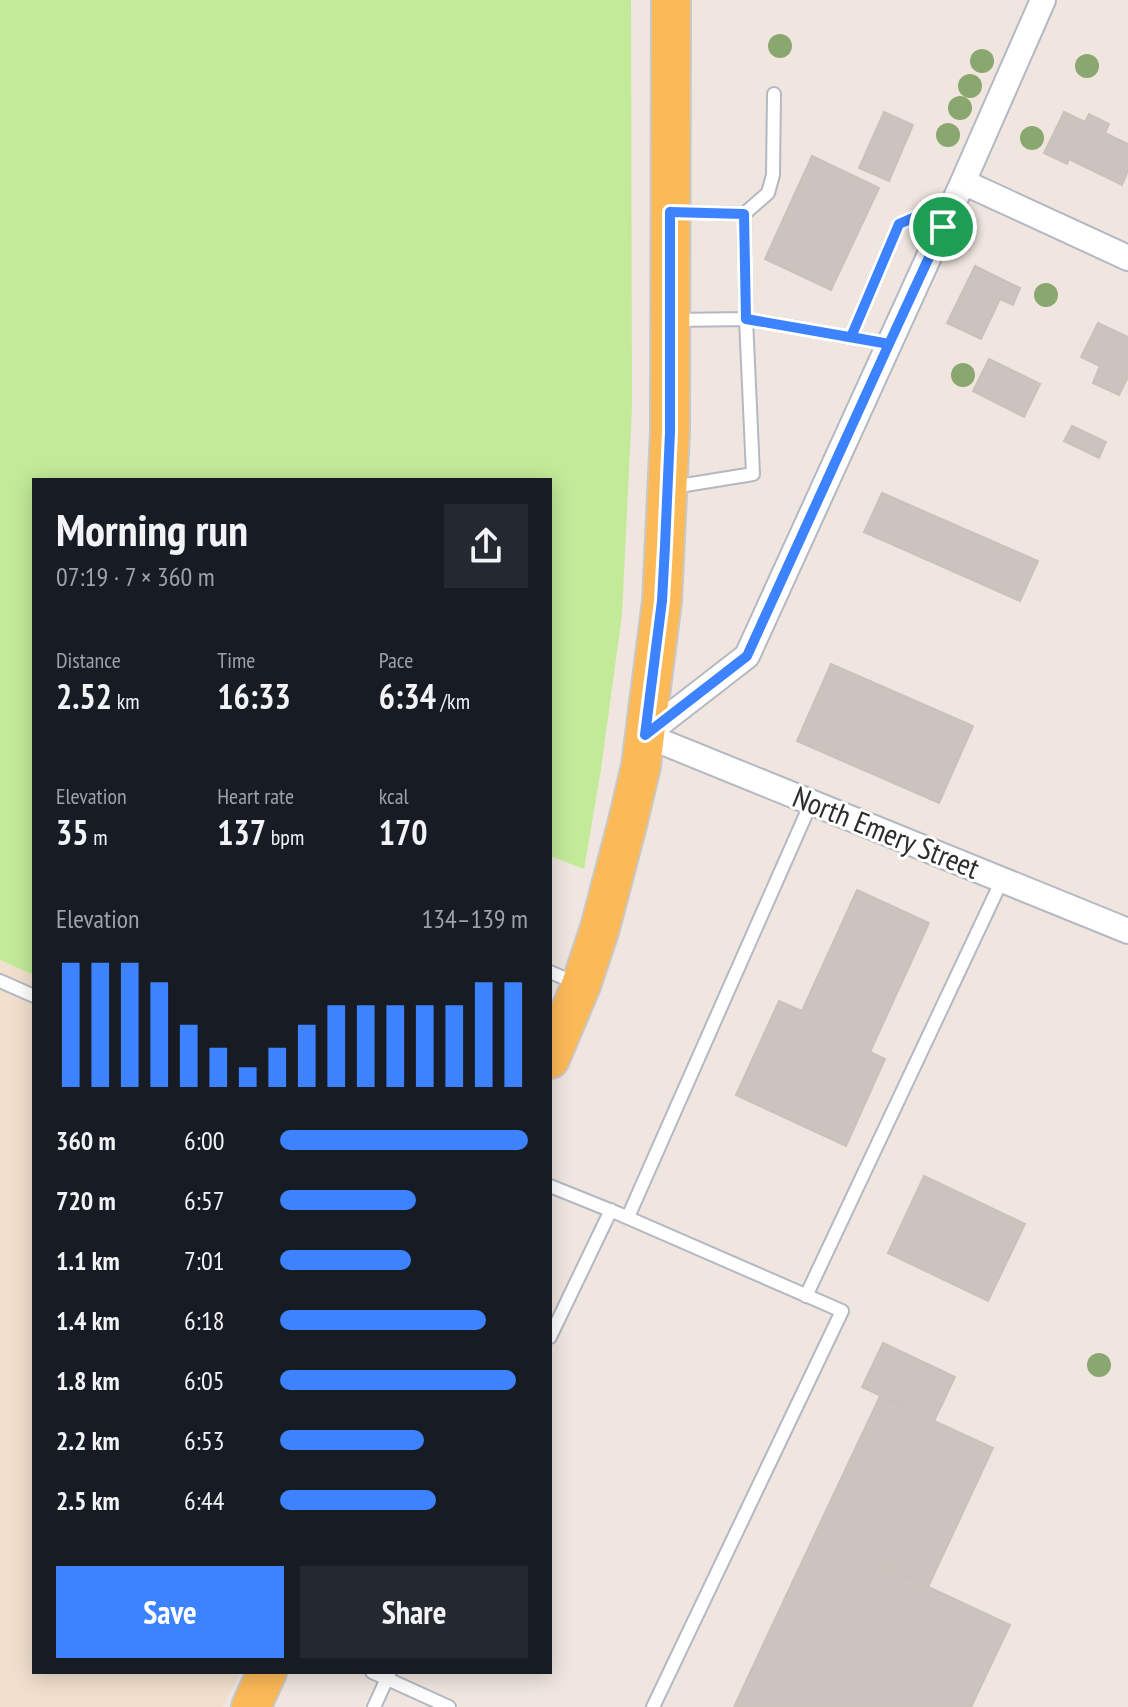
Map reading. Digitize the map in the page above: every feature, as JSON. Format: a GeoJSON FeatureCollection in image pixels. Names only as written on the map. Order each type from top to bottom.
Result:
{"type":"FeatureCollection","features":[{"type":"Feature","properties":{"kind":"main road"},"geometry":{"type":"LineString","coordinates":[[552,1049],[566,979],[600,928],[627,825],[641,766],[662,601],[670,432],[671,0]]}},
{"type":"Feature","properties":{"kind":"main road"},"geometry":{"type":"LineString","coordinates":[[251,1707],[266,1674]]}},
{"type":"Feature","properties":{"kind":"street"},"geometry":{"type":"LineString","coordinates":[[645,735],[747,656],[1043,0]]}},
{"type":"Feature","properties":{"kind":"street"},"geometry":{"type":"LineString","coordinates":[[963,182],[1128,258]]}},
{"type":"Feature","properties":{"kind":"street","name":"North Emery Street"},"geometry":{"type":"LineString","coordinates":[[645,735],[1128,931]]}},
{"type":"Feature","properties":{"kind":"lane"},"geometry":{"type":"LineString","coordinates":[[670,212],[744,214],[768,193],[773,175],[774,94]]}},
{"type":"Feature","properties":{"kind":"lane"},"geometry":{"type":"LineString","coordinates":[[666,488],[753,474],[744,214]]}},
{"type":"Feature","properties":{"kind":"lane"},"geometry":{"type":"LineString","coordinates":[[851,337],[899,224],[915,217],[943,227]]}},
{"type":"Feature","properties":{"kind":"lane"},"geometry":{"type":"LineString","coordinates":[[670,320],[746,319],[889,344]]}},
{"type":"Feature","properties":{"kind":"lane"},"geometry":{"type":"LineString","coordinates":[[628,1217],[811,803]]}},
{"type":"Feature","properties":{"kind":"lane"},"geometry":{"type":"LineString","coordinates":[[806,1296],[1002,880]]}},
{"type":"Feature","properties":{"kind":"lane"},"geometry":{"type":"LineString","coordinates":[[0,981],[32,995]]}},
{"type":"Feature","properties":{"kind":"lane"},"geometry":{"type":"LineString","coordinates":[[552,1187],[842,1311],[653,1707]]}},
{"type":"Feature","properties":{"kind":"lane"},"geometry":{"type":"LineString","coordinates":[[552,1333],[611,1210]]}},
{"type":"Feature","properties":{"kind":"lane"},"geometry":{"type":"LineString","coordinates":[[374,1707],[388,1675],[449,1707]]}},
{"type":"Feature","properties":{"kind":"shaded area"},"geometry":{"type":"Polygon","coordinates":[[[0,960],[32,974],[32,1674],[239,1674],[223,1707],[0,1707],[0,960]]]}},
{"type":"Feature","properties":{"kind":"green space"},"geometry":{"type":"Polygon","coordinates":[[[0,0],[631,0],[632,408],[622,615],[584,869],[552,857],[552,478],[32,478],[32,974],[0,960],[0,0]]]}},
{"type":"Feature","properties":{"kind":"building"},"geometry":{"type":"Polygon","coordinates":[[[884,112],[913,125],[889,181],[859,168],[884,112]]]}},
{"type":"Feature","properties":{"kind":"building"},"geometry":{"type":"Polygon","coordinates":[[[1064,112],[1085,122],[1089,114],[1109,124],[1105,133],[1128,144],[1128,171],[1122,185],[1069,159],[1067,164],[1044,153],[1064,112]]]}},
{"type":"Feature","properties":{"kind":"building"},"geometry":{"type":"Polygon","coordinates":[[[812,156],[879,188],[831,290],[765,259],[812,156]]]}},
{"type":"Feature","properties":{"kind":"building"},"geometry":{"type":"Polygon","coordinates":[[[975,266],[1020,288],[1013,305],[1000,299],[981,339],[947,323],[975,266]]]}},
{"type":"Feature","properties":{"kind":"building"},"geometry":{"type":"Polygon","coordinates":[[[1098,323],[1128,337],[1128,377],[1119,395],[1093,383],[1100,366],[1081,357],[1098,323]]]}},
{"type":"Feature","properties":{"kind":"building"},"geometry":{"type":"Polygon","coordinates":[[[989,359],[1040,384],[1024,417],[973,391],[989,359]]]}},
{"type":"Feature","properties":{"kind":"building"},"geometry":{"type":"Polygon","coordinates":[[[1072,426],[1106,442],[1099,458],[1064,441],[1072,426]]]}},
{"type":"Feature","properties":{"kind":"building"},"geometry":{"type":"Polygon","coordinates":[[[882,493],[1038,561],[1020,601],[864,532],[882,493]]]}},
{"type":"Feature","properties":{"kind":"building"},"geometry":{"type":"Polygon","coordinates":[[[831,664],[973,726],[939,803],[797,741],[831,664]]]}},
{"type":"Feature","properties":{"kind":"building"},"geometry":{"type":"Polygon","coordinates":[[[857,890],[929,923],[870,1052],[885,1059],[846,1146],[736,1095],[779,1001],[802,1011],[857,890]]]}},
{"type":"Feature","properties":{"kind":"building"},"geometry":{"type":"Polygon","coordinates":[[[924,1176],[1025,1224],[988,1301],[888,1253],[924,1176]]]}},
{"type":"Feature","properties":{"kind":"building"},"geometry":{"type":"Polygon","coordinates":[[[883,1343],[955,1377],[934,1421],[862,1387],[883,1343]]]}},
{"type":"Feature","properties":{"kind":"building"},"geometry":{"type":"Polygon","coordinates":[[[880,1396],[993,1448],[928,1587],[815,1534],[880,1396]]]}},
{"type":"Feature","properties":{"kind":"building"},"geometry":{"type":"Polygon","coordinates":[[[815,1534],[1010,1625],[971,1707],[734,1707],[815,1534]]]}},
{"type":"Feature","properties":{"kind":"route"},"geometry":{"type":"LineString","coordinates":[[943,227],[889,344],[746,319],[744,214],[670,212],[670,432],[665,546],[662,601],[645,735],[747,656],[889,344],[851,337],[899,224],[915,217],[943,227]]}}]}
